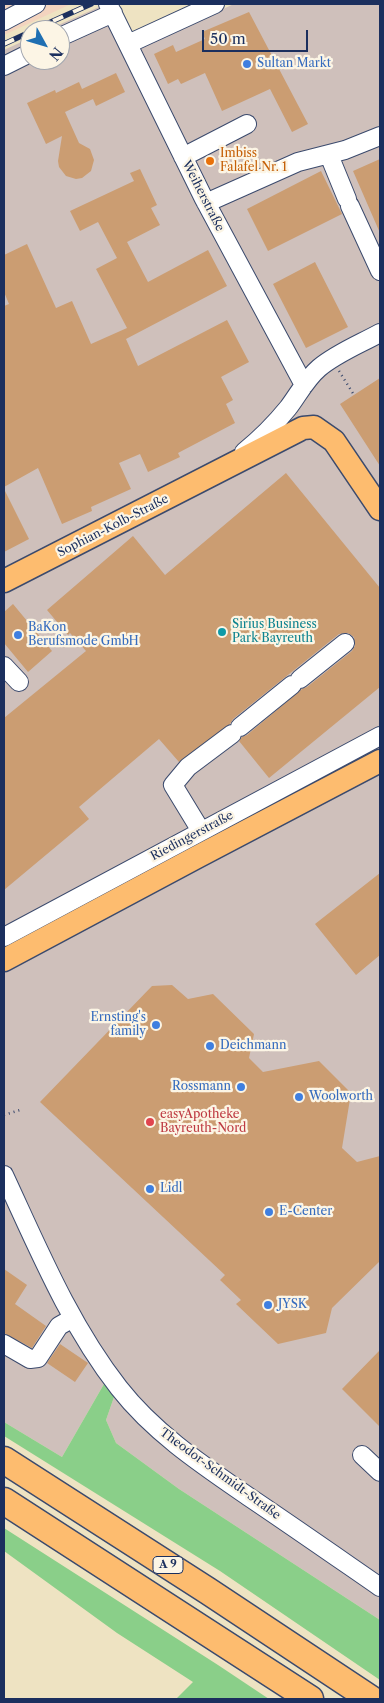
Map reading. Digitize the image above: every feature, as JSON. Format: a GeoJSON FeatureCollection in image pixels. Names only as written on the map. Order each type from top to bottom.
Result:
{"type":"FeatureCollection","features":[{"type":"Feature","properties":{"kind":"highway","name":"A 9"},"geometry":{"type":"LineString","coordinates":[[4,1460],[208,1591],[371,1699]]}},
{"type":"Feature","properties":{"kind":"highway"},"geometry":{"type":"LineString","coordinates":[[4,1501],[310,1699]]}},
{"type":"Feature","properties":{"kind":"highway"},"geometry":{"type":"LineString","coordinates":[[248,1658],[290,1699]]}},
{"type":"Feature","properties":{"kind":"main road"},"geometry":{"type":"LineString","coordinates":[[222,470],[303,428],[314,427],[334,441],[374,491],[380,509]]}},
{"type":"Feature","properties":{"kind":"main road","name":"Sophian-Kolb-Straße"},"geometry":{"type":"LineString","coordinates":[[4,581],[222,470]]}},
{"type":"Feature","properties":{"kind":"main road","name":"Riedingerstraße"},"geometry":{"type":"LineString","coordinates":[[4,960],[197,856],[380,761]]}},
{"type":"Feature","properties":{"kind":"street"},"geometry":{"type":"LineString","coordinates":[[4,21],[36,4]]}},
{"type":"Feature","properties":{"kind":"street"},"geometry":{"type":"LineString","coordinates":[[128,44],[215,4]]}},
{"type":"Feature","properties":{"kind":"street"},"geometry":{"type":"LineString","coordinates":[[70,31],[110,8]]}},
{"type":"Feature","properties":{"kind":"street","name":"Weiherstraße"},"geometry":{"type":"LineString","coordinates":[[110,8],[206,203],[304,385]]}},
{"type":"Feature","properties":{"kind":"street"},"geometry":{"type":"LineString","coordinates":[[4,66],[20,58]]}},
{"type":"Feature","properties":{"kind":"street"},"geometry":{"type":"LineString","coordinates":[[183,157],[247,124]]}},
{"type":"Feature","properties":{"kind":"street"},"geometry":{"type":"LineString","coordinates":[[206,203],[290,165],[313,157],[329,155],[380,136]]}},
{"type":"Feature","properties":{"kind":"street"},"geometry":{"type":"LineString","coordinates":[[329,155],[380,271]]}},
{"type":"Feature","properties":{"kind":"street"},"geometry":{"type":"LineString","coordinates":[[222,470],[262,437],[320,368],[332,359],[380,333]]}},
{"type":"Feature","properties":{"kind":"street"},"geometry":{"type":"LineString","coordinates":[[201,831],[173,785],[188,767],[236,731],[344,643]]}},
{"type":"Feature","properties":{"kind":"street"},"geometry":{"type":"LineString","coordinates":[[4,666],[19,682]]}},
{"type":"Feature","properties":{"kind":"street","name":"Riedingerstraße"},"geometry":{"type":"LineString","coordinates":[[4,937],[380,736]]}},
{"type":"Feature","properties":{"kind":"street","name":"Theodor-Schmidt-Straße"},"geometry":{"type":"LineString","coordinates":[[4,1175],[72,1318],[94,1355],[120,1389],[152,1425],[188,1455],[380,1587]]}},
{"type":"Feature","properties":{"kind":"street"},"geometry":{"type":"LineString","coordinates":[[4,1344],[30,1359],[38,1358],[59,1326],[72,1318]]}},
{"type":"Feature","properties":{"kind":"street"},"geometry":{"type":"LineString","coordinates":[[362,1455],[380,1472]]}},
{"type":"Feature","properties":{"kind":"path"},"geometry":{"type":"LineString","coordinates":[[332,359],[354,395]]}},
{"type":"Feature","properties":{"kind":"path"},"geometry":{"type":"LineString","coordinates":[[4,1115],[20,1110]]}},
{"type":"Feature","properties":{"kind":"shaded area"},"geometry":{"type":"Polygon","coordinates":[[[4,4],[71,4],[36,20],[20,20],[20,28],[4,35],[4,4]]]}},
{"type":"Feature","properties":{"kind":"shaded area"},"geometry":{"type":"Polygon","coordinates":[[[234,4],[380,4],[380,1620],[179,1489],[116,1443],[106,1420],[114,1397],[104,1384],[62,1457],[4,1422],[4,50],[20,43],[20,70],[70,70],[70,20],[99,7],[124,54],[234,4]]]}},
{"type":"Feature","properties":{"kind":"green space"},"geometry":{"type":"Polygon","coordinates":[[[104,1384],[114,1397],[106,1420],[116,1443],[179,1489],[380,1620],[380,1680],[220,1571],[4,1436],[4,1422],[62,1457],[104,1384]]]}},
{"type":"Feature","properties":{"kind":"green space"},"geometry":{"type":"Polygon","coordinates":[[[4,1528],[269,1699],[176,1699],[193,1682],[117,1633],[4,1551],[4,1528]]]}},
{"type":"Feature","properties":{"kind":"building"},"geometry":{"type":"Polygon","coordinates":[[[249,12],[308,124],[292,132],[270,89],[222,111],[205,73],[181,84],[178,79],[168,84],[154,54],[173,45],[176,52],[205,39],[202,32],[249,12]]]}},
{"type":"Feature","properties":{"kind":"building"},"geometry":{"type":"Polygon","coordinates":[[[116,73],[125,92],[96,106],[93,99],[65,112],[79,143],[90,149],[94,160],[91,171],[82,178],[76,179],[66,176],[59,167],[58,161],[62,136],[46,144],[27,103],[55,90],[56,93],[79,82],[82,89],[116,73]]]}},
{"type":"Feature","properties":{"kind":"building"},"geometry":{"type":"Polygon","coordinates":[[[380,159],[380,233],[353,171],[380,159]]]}},
{"type":"Feature","properties":{"kind":"building"},"geometry":{"type":"Polygon","coordinates":[[[140,169],[157,205],[151,208],[160,225],[127,242],[148,282],[208,250],[227,286],[126,339],[138,366],[227,320],[249,362],[221,377],[233,400],[226,404],[235,423],[178,453],[180,457],[148,472],[140,454],[119,463],[131,489],[91,507],[92,511],[62,524],[38,468],[4,487],[4,306],[9,304],[4,292],[4,255],[27,244],[56,308],[72,301],[91,344],[127,328],[96,269],[117,258],[98,222],[80,231],[70,211],[134,181],[130,173],[140,169]]]}},
{"type":"Feature","properties":{"kind":"building"},"geometry":{"type":"Polygon","coordinates":[[[321,171],[342,214],[268,251],[247,209],[321,171]]]}},
{"type":"Feature","properties":{"kind":"building"},"geometry":{"type":"Polygon","coordinates":[[[315,262],[348,327],[306,348],[273,284],[315,262]]]}},
{"type":"Feature","properties":{"kind":"building"},"geometry":{"type":"Polygon","coordinates":[[[380,378],[380,466],[340,404],[380,378]]]}},
{"type":"Feature","properties":{"kind":"building"},"geometry":{"type":"Polygon","coordinates":[[[286,473],[380,588],[380,687],[269,778],[239,741],[352,651],[355,646],[354,637],[348,633],[339,634],[233,719],[230,724],[179,762],[159,739],[79,807],[89,819],[4,890],[4,718],[86,651],[70,633],[68,635],[47,610],[133,536],[165,575],[286,473]]]}},
{"type":"Feature","properties":{"kind":"building"},"geometry":{"type":"Polygon","coordinates":[[[4,489],[29,539],[4,552],[4,489]]]}},
{"type":"Feature","properties":{"kind":"building"},"geometry":{"type":"Polygon","coordinates":[[[13,604],[52,651],[28,672],[4,643],[4,612],[13,604]]]}},
{"type":"Feature","properties":{"kind":"building"},"geometry":{"type":"Polygon","coordinates":[[[380,873],[380,955],[356,975],[315,924],[380,873]]]}},
{"type":"Feature","properties":{"kind":"building","name":"E-Center"},"geometry":{"type":"Polygon","coordinates":[[[172,985],[188,999],[213,994],[254,1034],[249,1058],[263,1072],[319,1061],[351,1093],[342,1148],[357,1162],[380,1156],[380,1261],[332,1308],[326,1333],[278,1344],[236,1304],[241,1300],[220,1280],[225,1275],[40,1102],[152,986],[172,985]]]}},
{"type":"Feature","properties":{"kind":"building"},"geometry":{"type":"Polygon","coordinates":[[[4,1269],[27,1285],[15,1304],[46,1326],[32,1348],[4,1333],[4,1269]]]}},
{"type":"Feature","properties":{"kind":"building"},"geometry":{"type":"Polygon","coordinates":[[[60,1344],[88,1363],[75,1382],[47,1363],[60,1344]]]}},
{"type":"Feature","properties":{"kind":"building"},"geometry":{"type":"Polygon","coordinates":[[[380,1350],[380,1427],[342,1389],[380,1350]]]}},
{"type":"Feature","properties":{"kind":"railway"},"geometry":{"type":"LineString","coordinates":[[55,20],[91,4]]}},
{"type":"Feature","properties":{"kind":"railway"},"geometry":{"type":"LineString","coordinates":[[4,44],[20,37]]}},
{"type":"Feature","properties":{"kind":"place","name":"Sultan Markt"},"geometry":{"type":"Point","coordinates":[247,64]}},
{"type":"Feature","properties":{"kind":"place","name":"Imbiss Falafel Nr. 1"},"geometry":{"type":"Point","coordinates":[210,161]}},
{"type":"Feature","properties":{"kind":"place","name":"Sirius Business Park Bayreuth"},"geometry":{"type":"Point","coordinates":[222,632]}},
{"type":"Feature","properties":{"kind":"place","name":"BaKon Berufsmode GmbH"},"geometry":{"type":"Point","coordinates":[18,635]}},
{"type":"Feature","properties":{"kind":"place","name":"Ernsting's family"},"geometry":{"type":"Point","coordinates":[156,1025]}},
{"type":"Feature","properties":{"kind":"place","name":"Deichmann"},"geometry":{"type":"Point","coordinates":[210,1046]}},
{"type":"Feature","properties":{"kind":"place","name":"Rossmann"},"geometry":{"type":"Point","coordinates":[241,1087]}},
{"type":"Feature","properties":{"kind":"place","name":"Woolworth"},"geometry":{"type":"Point","coordinates":[299,1097]}},
{"type":"Feature","properties":{"kind":"place","name":"easyApotheke Bayreuth-Nord"},"geometry":{"type":"Point","coordinates":[150,1122]}},
{"type":"Feature","properties":{"kind":"place","name":"Lidl"},"geometry":{"type":"Point","coordinates":[150,1189]}},
{"type":"Feature","properties":{"kind":"place","name":"E-Center"},"geometry":{"type":"Point","coordinates":[269,1212]}},
{"type":"Feature","properties":{"kind":"place","name":"JYSK"},"geometry":{"type":"Point","coordinates":[268,1305]}}]}
